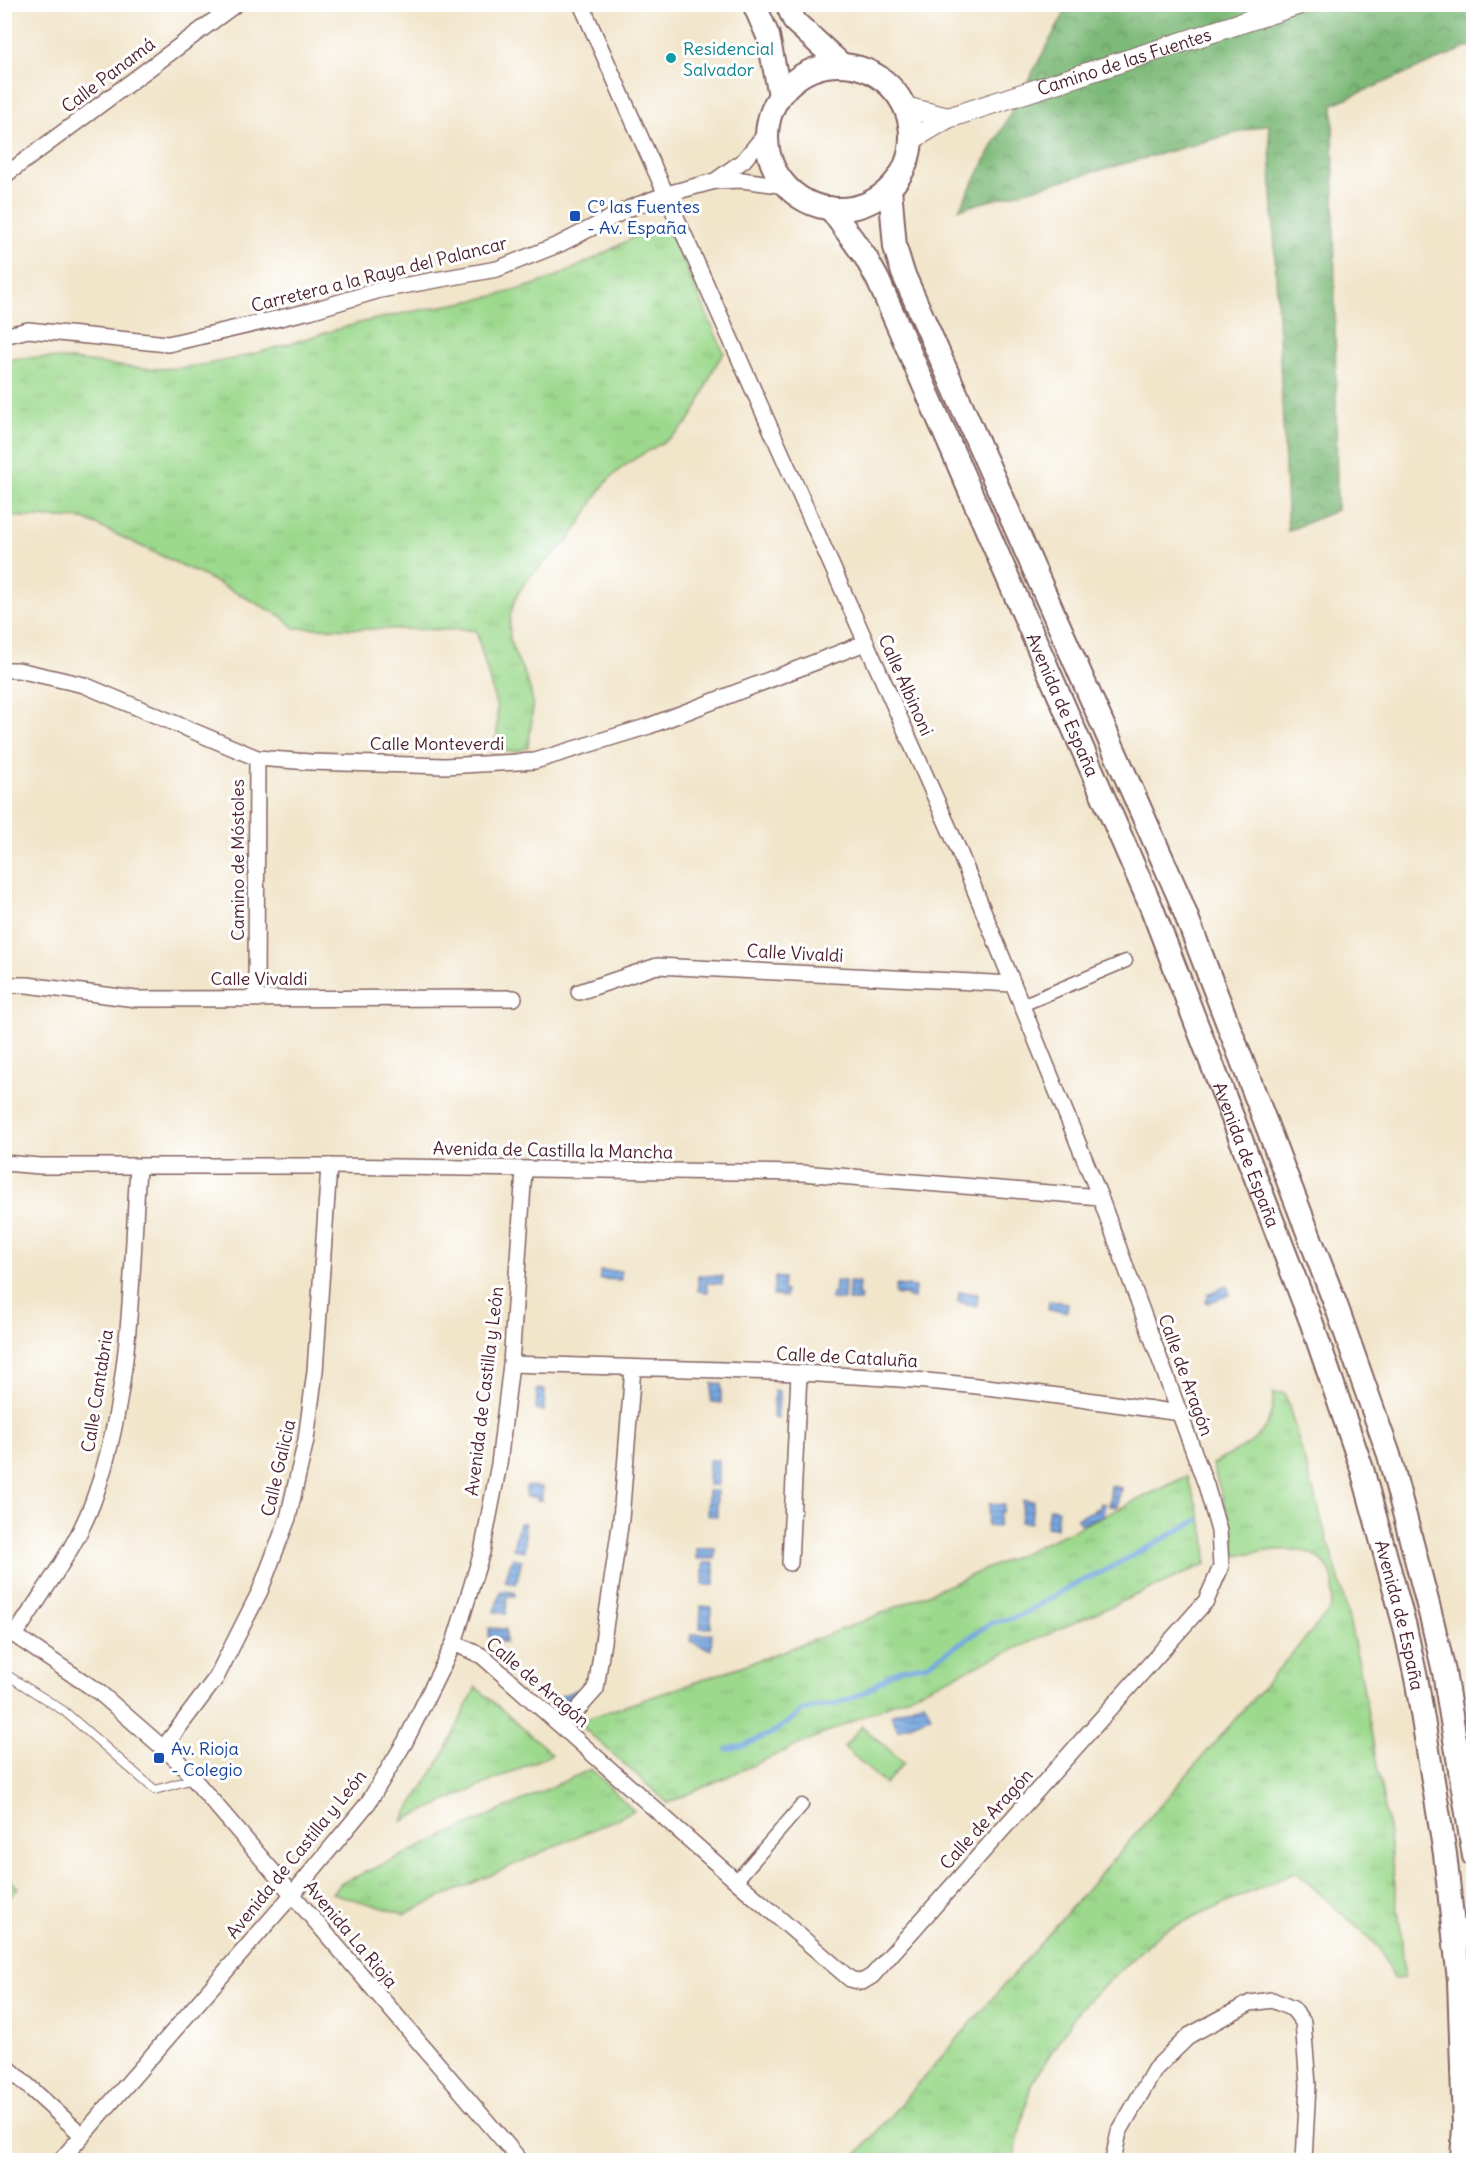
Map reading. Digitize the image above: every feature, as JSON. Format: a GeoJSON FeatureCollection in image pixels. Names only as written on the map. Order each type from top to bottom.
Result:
{"type":"FeatureCollection","features":[{"type":"Feature","properties":{"kind":"main road"},"geometry":{"type":"LineString","coordinates":[[754,4],[768,36],[780,95]]}},
{"type":"Feature","properties":{"kind":"main road"},"geometry":{"type":"LineString","coordinates":[[787,4],[795,22],[841,64]]}},
{"type":"Feature","properties":{"kind":"main road"},"geometry":{"type":"LineString","coordinates":[[841,64],[873,72],[886,81],[897,93],[905,107],[912,140],[901,174],[890,188],[862,205],[830,208],[799,197],[786,186],[775,170],[769,152],[767,132],[773,107],[780,95],[797,78],[818,68],[841,64]]}},
{"type":"Feature","properties":{"kind":"main road","name":"Avenida de España"},"geometry":{"type":"LineString","coordinates":[[890,188],[895,247],[903,273],[1179,897],[1337,1308],[1385,1444],[1444,1672],[1473,1856]]}},
{"type":"Feature","properties":{"kind":"main road","name":"Avenida de España"},"geometry":{"type":"LineString","coordinates":[[830,208],[866,258],[878,280],[1151,906],[1311,1321],[1362,1469],[1405,1627],[1417,1683],[1445,1854],[1459,1980],[1464,2126],[1462,2160]]}},
{"type":"Feature","properties":{"kind":"street","name":"Calle Panamá"},"geometry":{"type":"LineString","coordinates":[[4,176],[236,4]]}},
{"type":"Feature","properties":{"kind":"street","name":"Calle Albinoni"},"geometry":{"type":"LineString","coordinates":[[581,4],[956,844],[1100,1197]]}},
{"type":"Feature","properties":{"kind":"street","name":"Camino de las Fuentes"},"geometry":{"type":"LineString","coordinates":[[912,140],[948,117],[1300,4]]}},
{"type":"Feature","properties":{"kind":"street"},"geometry":{"type":"LineString","coordinates":[[905,107],[948,117]]}},
{"type":"Feature","properties":{"kind":"street","name":"Carretera a la Raya del Palancar"},"geometry":{"type":"LineString","coordinates":[[715,181],[744,160],[767,132]]}},
{"type":"Feature","properties":{"kind":"street","name":"Carretera a la Raya del Palancar"},"geometry":{"type":"LineString","coordinates":[[4,336],[28,330],[168,344],[310,311],[380,290],[497,269],[560,243],[630,208],[667,194],[715,181],[742,180],[786,186]]}},
{"type":"Feature","properties":{"kind":"street","name":"Calle Monteverdi"},"geometry":{"type":"LineString","coordinates":[[4,670],[18,670],[84,685],[257,758],[445,766],[535,761],[649,726],[865,643]]}},
{"type":"Feature","properties":{"kind":"street","name":"Camino de Móstoles"},"geometry":{"type":"LineString","coordinates":[[256,997],[257,758]]}},
{"type":"Feature","properties":{"kind":"street"},"geometry":{"type":"LineString","coordinates":[[1022,1005],[1126,961]]}},
{"type":"Feature","properties":{"kind":"street","name":"Calle Vivaldi"},"geometry":{"type":"LineString","coordinates":[[579,992],[657,966],[1013,984]]}},
{"type":"Feature","properties":{"kind":"street","name":"Calle Vivaldi"},"geometry":{"type":"LineString","coordinates":[[4,985],[27,985],[136,999],[514,998]]}},
{"type":"Feature","properties":{"kind":"street","name":"Avenida de Castilla la Mancha"},"geometry":{"type":"LineString","coordinates":[[4,1162],[40,1166],[329,1166],[802,1173],[1100,1197]]}},
{"type":"Feature","properties":{"kind":"street","name":"Calle Galicia"},"geometry":{"type":"LineString","coordinates":[[164,1747],[216,1678],[260,1591],[288,1518],[306,1440],[315,1371],[329,1166]]}},
{"type":"Feature","properties":{"kind":"street","name":"Calle Cantabria"},"geometry":{"type":"LineString","coordinates":[[10,1631],[65,1558],[95,1498],[113,1432],[124,1366],[138,1167]]}},
{"type":"Feature","properties":{"kind":"street","name":"Avenida de Castilla y León"},"geometry":{"type":"LineString","coordinates":[[61,2160],[368,1803],[405,1742],[454,1642],[482,1552],[499,1464],[511,1364],[524,1170]]}},
{"type":"Feature","properties":{"kind":"street","name":"Calle de Aragón"},"geometry":{"type":"LineString","coordinates":[[454,1642],[482,1656],[850,1979],[862,1982],[872,1976],[1206,1601],[1221,1567],[1219,1531],[1206,1485],[1100,1197]]}},
{"type":"Feature","properties":{"kind":"street","name":"Calle de Cataluña"},"geometry":{"type":"LineString","coordinates":[[511,1364],[916,1380],[1064,1396],[1180,1413]]}},
{"type":"Feature","properties":{"kind":"street"},"geometry":{"type":"LineString","coordinates":[[571,1717],[596,1689],[621,1519],[633,1368]]}},
{"type":"Feature","properties":{"kind":"street"},"geometry":{"type":"LineString","coordinates":[[790,1563],[799,1374]]}},
{"type":"Feature","properties":{"kind":"street","name":"Avenida La Rioja"},"geometry":{"type":"LineString","coordinates":[[10,1631],[100,1693],[164,1747],[520,2160]]}},
{"type":"Feature","properties":{"kind":"street"},"geometry":{"type":"LineString","coordinates":[[736,1881],[802,1805]]}},
{"type":"Feature","properties":{"kind":"street"},"geometry":{"type":"LineString","coordinates":[[1113,2160],[1119,2132],[1155,2069],[1190,2035],[1250,2003],[1272,2000],[1293,2009],[1303,2022],[1308,2085],[1304,2160]]}},
{"type":"Feature","properties":{"kind":"street"},"geometry":{"type":"LineString","coordinates":[[4,2064],[82,2135]]}},
{"type":"Feature","properties":{"kind":"lane"},"geometry":{"type":"LineString","coordinates":[[4,1673],[64,1711],[155,1790],[193,1779]]}},
{"type":"Feature","properties":{"kind":"green space"},"geometry":{"type":"Polygon","coordinates":[[[1069,5],[1473,5],[1473,45],[1333,104],[1337,510],[1288,531],[1269,124],[959,209],[1069,5]]]}},
{"type":"Feature","properties":{"kind":"green space"},"geometry":{"type":"Polygon","coordinates":[[[656,227],[662,227],[671,233],[724,353],[713,370],[697,408],[685,425],[610,478],[597,494],[570,538],[533,573],[518,593],[513,605],[510,632],[513,650],[528,683],[532,700],[528,747],[517,751],[491,752],[497,734],[497,708],[476,630],[294,628],[281,616],[202,575],[84,519],[5,516],[5,360],[69,359],[155,369],[222,361],[378,319],[490,297],[533,285],[565,273],[656,227]]]}},
{"type":"Feature","properties":{"kind":"green space"},"geometry":{"type":"Polygon","coordinates":[[[1273,1393],[1285,1393],[1343,1594],[1359,1664],[1387,1821],[1402,1942],[1404,1978],[1393,1979],[1379,1947],[1296,1872],[1161,1932],[1079,2009],[1031,2084],[1013,2160],[852,2160],[1330,1610],[1333,1582],[1328,1567],[1319,1558],[1307,1552],[1293,1550],[1262,1551],[1235,1556],[1234,1534],[1212,1464],[1247,1445],[1263,1430],[1269,1420],[1273,1393]]]}},
{"type":"Feature","properties":{"kind":"green space"},"geometry":{"type":"Polygon","coordinates":[[[1187,1476],[1204,1530],[1206,1564],[668,1803],[577,1722],[723,1673],[868,1619],[1029,1550],[1187,1476]]]}},
{"type":"Feature","properties":{"kind":"green space"},"geometry":{"type":"Polygon","coordinates":[[[476,1687],[552,1754],[402,1821],[442,1757],[476,1687]]]}},
{"type":"Feature","properties":{"kind":"green space"},"geometry":{"type":"Polygon","coordinates":[[[862,1726],[904,1763],[885,1784],[844,1747],[862,1726]]]}},
{"type":"Feature","properties":{"kind":"green space"},"geometry":{"type":"Polygon","coordinates":[[[591,1769],[634,1811],[404,1914],[332,1893],[342,1883],[591,1769]]]}},
{"type":"Feature","properties":{"kind":"green space"},"geometry":{"type":"Polygon","coordinates":[[[5,1875],[18,1888],[5,1903],[5,1875]]]}},
{"type":"Feature","properties":{"kind":"water"},"geometry":{"type":"Polygon","coordinates":[[[600,1271],[621,1271],[621,1280],[600,1279],[600,1271]]]}},
{"type":"Feature","properties":{"kind":"water"},"geometry":{"type":"Polygon","coordinates":[[[698,1275],[723,1276],[722,1284],[706,1283],[708,1292],[698,1291],[698,1275]]]}},
{"type":"Feature","properties":{"kind":"water"},"geometry":{"type":"Polygon","coordinates":[[[775,1277],[784,1278],[783,1290],[786,1291],[786,1297],[773,1296],[775,1277]]]}},
{"type":"Feature","properties":{"kind":"water"},"geometry":{"type":"Polygon","coordinates":[[[835,1281],[845,1281],[844,1300],[831,1299],[835,1281]]]}},
{"type":"Feature","properties":{"kind":"water"},"geometry":{"type":"Polygon","coordinates":[[[849,1282],[859,1282],[860,1301],[848,1301],[849,1282]]]}},
{"type":"Feature","properties":{"kind":"water"},"geometry":{"type":"Polygon","coordinates":[[[896,1285],[915,1287],[914,1299],[895,1294],[896,1285]]]}},
{"type":"Feature","properties":{"kind":"water"},"geometry":{"type":"Polygon","coordinates":[[[1227,1286],[1230,1295],[1207,1303],[1206,1300],[1209,1298],[1207,1294],[1227,1286]]]}},
{"type":"Feature","properties":{"kind":"water"},"geometry":{"type":"Polygon","coordinates":[[[959,1292],[978,1294],[977,1306],[958,1302],[959,1292]]]}},
{"type":"Feature","properties":{"kind":"water"},"geometry":{"type":"Polygon","coordinates":[[[1049,1301],[1068,1303],[1067,1312],[1048,1310],[1049,1301]]]}},
{"type":"Feature","properties":{"kind":"water"},"geometry":{"type":"Polygon","coordinates":[[[712,1383],[721,1384],[721,1403],[711,1402],[712,1383]]]}},
{"type":"Feature","properties":{"kind":"water"},"geometry":{"type":"Polygon","coordinates":[[[537,1389],[545,1389],[544,1411],[536,1410],[537,1389]]]}},
{"type":"Feature","properties":{"kind":"water"},"geometry":{"type":"Polygon","coordinates":[[[774,1390],[779,1391],[778,1418],[773,1418],[774,1390]]]}},
{"type":"Feature","properties":{"kind":"water"},"geometry":{"type":"Polygon","coordinates":[[[709,1460],[718,1460],[718,1485],[708,1485],[709,1460]]]}},
{"type":"Feature","properties":{"kind":"water"},"geometry":{"type":"Polygon","coordinates":[[[526,1486],[542,1487],[542,1500],[537,1500],[537,1497],[526,1497],[526,1486]]]}},
{"type":"Feature","properties":{"kind":"water"},"geometry":{"type":"Polygon","coordinates":[[[1111,1486],[1122,1488],[1122,1491],[1119,1491],[1117,1507],[1109,1506],[1111,1486]]]}},
{"type":"Feature","properties":{"kind":"water"},"geometry":{"type":"Polygon","coordinates":[[[708,1491],[717,1491],[717,1516],[707,1515],[708,1491]]]}},
{"type":"Feature","properties":{"kind":"water"},"geometry":{"type":"Polygon","coordinates":[[[1023,1500],[1033,1501],[1031,1523],[1020,1522],[1023,1500]]]}},
{"type":"Feature","properties":{"kind":"water"},"geometry":{"type":"Polygon","coordinates":[[[1100,1503],[1105,1504],[1103,1515],[1081,1525],[1077,1518],[1100,1507],[1100,1503]]]}},
{"type":"Feature","properties":{"kind":"water"},"geometry":{"type":"Polygon","coordinates":[[[989,1504],[1004,1505],[1003,1512],[1000,1512],[998,1527],[987,1526],[989,1504]]]}},
{"type":"Feature","properties":{"kind":"water"},"geometry":{"type":"Polygon","coordinates":[[[1049,1508],[1058,1509],[1056,1528],[1046,1527],[1049,1508]]]}},
{"type":"Feature","properties":{"kind":"water"},"geometry":{"type":"Polygon","coordinates":[[[519,1523],[525,1523],[525,1551],[513,1549],[519,1523]]]}},
{"type":"Feature","properties":{"kind":"water"},"geometry":{"type":"Polygon","coordinates":[[[696,1548],[715,1548],[715,1559],[696,1559],[696,1548]]]}},
{"type":"Feature","properties":{"kind":"water"},"geometry":{"type":"Polygon","coordinates":[[[512,1558],[522,1560],[516,1584],[505,1581],[512,1558]]]}},
{"type":"Feature","properties":{"kind":"water"},"geometry":{"type":"Polygon","coordinates":[[[703,1563],[714,1563],[714,1585],[703,1585],[703,1563]]]}},
{"type":"Feature","properties":{"kind":"water"},"geometry":{"type":"Polygon","coordinates":[[[501,1591],[515,1592],[515,1596],[507,1596],[506,1614],[494,1612],[501,1591]]]}},
{"type":"Feature","properties":{"kind":"water"},"geometry":{"type":"Polygon","coordinates":[[[701,1606],[711,1607],[711,1628],[700,1628],[701,1606]]]}},
{"type":"Feature","properties":{"kind":"water"},"geometry":{"type":"Polygon","coordinates":[[[489,1628],[506,1629],[506,1642],[501,1642],[501,1638],[489,1638],[489,1628]]]}},
{"type":"Feature","properties":{"kind":"water"},"geometry":{"type":"Polygon","coordinates":[[[691,1634],[712,1634],[711,1650],[690,1641],[691,1634]]]}},
{"type":"Feature","properties":{"kind":"water"},"geometry":{"type":"Polygon","coordinates":[[[577,1690],[580,1694],[566,1710],[553,1699],[577,1690]]]}},
{"type":"Feature","properties":{"kind":"water"},"geometry":{"type":"Polygon","coordinates":[[[924,1701],[931,1716],[898,1730],[891,1715],[924,1701]]]}},
{"type":"Feature","properties":{"kind":"waterway"},"geometry":{"type":"LineString","coordinates":[[727,1749],[745,1745],[772,1733],[802,1710],[837,1704],[864,1693],[901,1669],[928,1664],[993,1622],[1021,1615],[1198,1520]]}},
{"type":"Feature","properties":{"kind":"place","name":"Residencial Salvador"},"geometry":{"type":"Point","coordinates":[671,58]}},
{"type":"Feature","properties":{"kind":"place","name":"Cº las Fuentes - Av. España"},"geometry":{"type":"Point","coordinates":[575,216]}},
{"type":"Feature","properties":{"kind":"place","name":"Av. Rioja - Colegio"},"geometry":{"type":"Point","coordinates":[159,1758]}}]}
